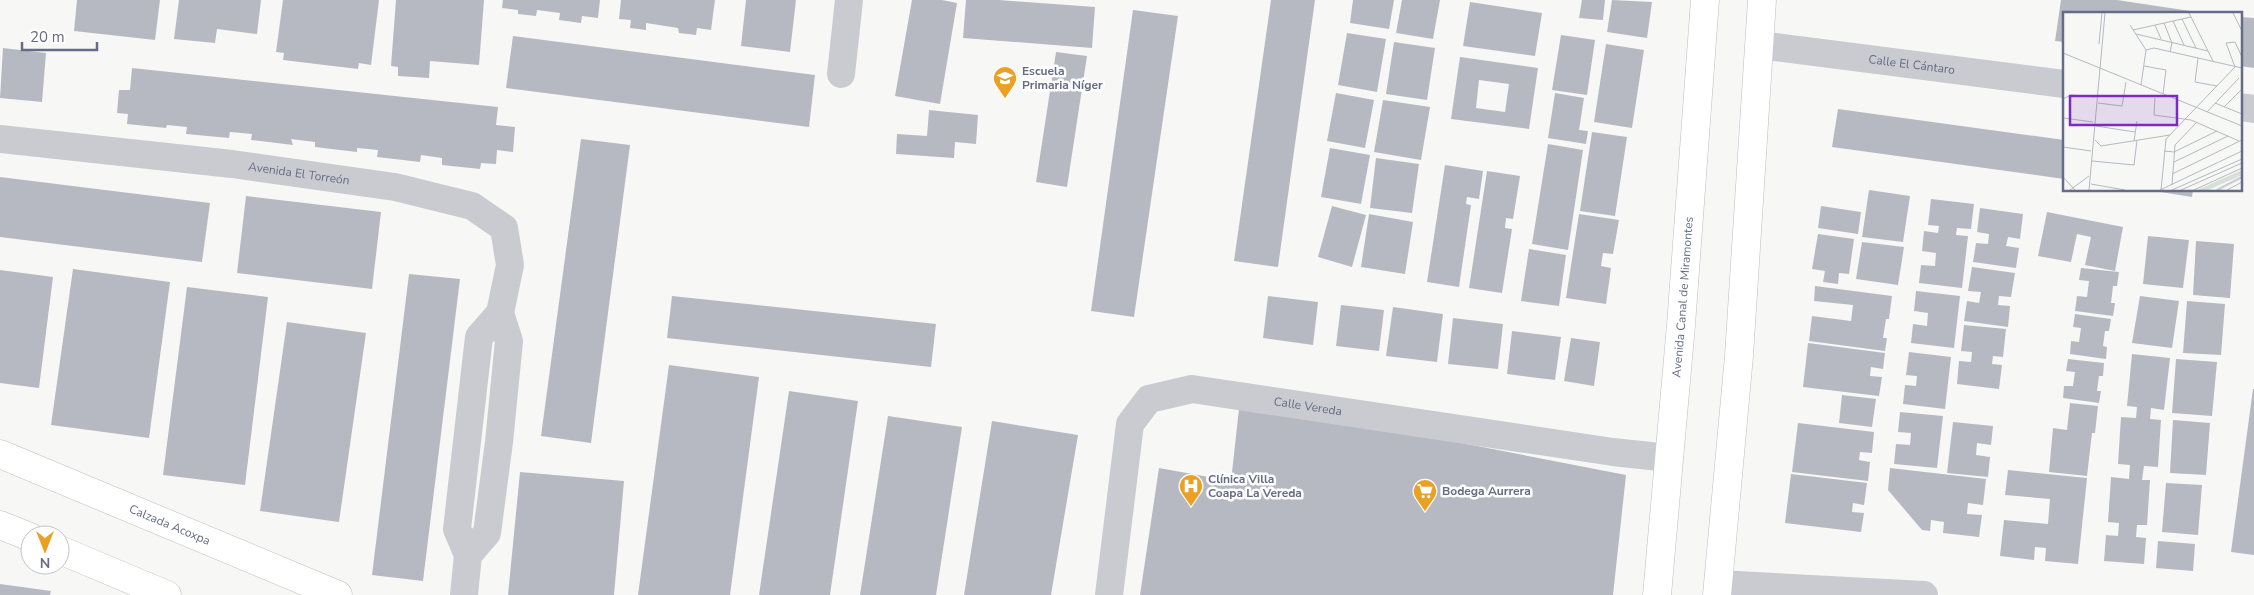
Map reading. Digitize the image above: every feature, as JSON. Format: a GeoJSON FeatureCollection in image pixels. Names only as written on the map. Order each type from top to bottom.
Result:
{"type":"FeatureCollection","features":[{"type":"Feature","properties":{"kind":"main road","name":"Avenida Canal de Miramontes"},"geometry":{"type":"LineString","coordinates":[[1657,595],[1681,325],[1705,0]]}},
{"type":"Feature","properties":{"kind":"main road"},"geometry":{"type":"LineString","coordinates":[[1718,589],[1739,356],[1762,0]]}},
{"type":"Feature","properties":{"kind":"main road","name":"Calzada Acoxpa"},"geometry":{"type":"LineString","coordinates":[[0,454],[338,595]]}},
{"type":"Feature","properties":{"kind":"main road"},"geometry":{"type":"LineString","coordinates":[[0,525],[20,533]]}},
{"type":"Feature","properties":{"kind":"main road"},"geometry":{"type":"LineString","coordinates":[[70,554],[168,595]]}},
{"type":"Feature","properties":{"kind":"street"},"geometry":{"type":"LineString","coordinates":[[841,74],[849,0]]}},
{"type":"Feature","properties":{"kind":"street","name":"Calle El Cántaro"},"geometry":{"type":"LineString","coordinates":[[1759,45],[2063,84]]}},
{"type":"Feature","properties":{"kind":"street","name":"Avenida El Torreón"},"geometry":{"type":"LineString","coordinates":[[0,139],[232,164],[385,186],[472,206],[504,228],[510,265],[500,313],[479,337],[457,529],[468,555],[464,595]]}},
{"type":"Feature","properties":{"kind":"street","name":"Calle Vereda"},"geometry":{"type":"LineString","coordinates":[[1110,595],[1130,424],[1149,399],[1192,389],[1613,452],[1669,458]]}},
{"type":"Feature","properties":{"kind":"street"},"geometry":{"type":"LineString","coordinates":[[1718,589],[1924,595]]}},
{"type":"Feature","properties":{"kind":"building"},"geometry":{"type":"Polygon","coordinates":[[[77,0],[160,0],[155,40],[74,31],[77,0]]]}},
{"type":"Feature","properties":{"kind":"building"},"geometry":{"type":"Polygon","coordinates":[[[179,0],[261,0],[257,34],[217,29],[215,43],[174,39],[179,0]]]}},
{"type":"Feature","properties":{"kind":"building"},"geometry":{"type":"Polygon","coordinates":[[[283,0],[379,0],[371,65],[359,63],[358,69],[283,60],[284,53],[276,52],[283,0]]]}},
{"type":"Feature","properties":{"kind":"building"},"geometry":{"type":"Polygon","coordinates":[[[396,0],[484,0],[479,65],[430,61],[429,78],[398,76],[398,67],[391,66],[396,0]]]}},
{"type":"Feature","properties":{"kind":"building"},"geometry":{"type":"Polygon","coordinates":[[[503,0],[600,0],[598,18],[582,16],[581,23],[559,20],[560,13],[537,10],[536,16],[518,14],[518,10],[502,8],[503,0]]]}},
{"type":"Feature","properties":{"kind":"building"},"geometry":{"type":"Polygon","coordinates":[[[621,0],[715,0],[711,30],[697,28],[696,35],[679,33],[678,28],[646,23],[646,30],[630,28],[631,20],[619,19],[621,0]]]}},
{"type":"Feature","properties":{"kind":"building"},"geometry":{"type":"Polygon","coordinates":[[[746,0],[796,0],[790,52],[741,46],[746,0]]]}},
{"type":"Feature","properties":{"kind":"building"},"geometry":{"type":"Polygon","coordinates":[[[912,0],[942,0],[957,3],[940,104],[895,96],[912,0]]]}},
{"type":"Feature","properties":{"kind":"building"},"geometry":{"type":"Polygon","coordinates":[[[966,0],[999,0],[1095,7],[1092,48],[963,38],[966,0]]]}},
{"type":"Feature","properties":{"kind":"building"},"geometry":{"type":"Polygon","coordinates":[[[1271,0],[1315,0],[1278,267],[1234,261],[1271,0]]]}},
{"type":"Feature","properties":{"kind":"building"},"geometry":{"type":"Polygon","coordinates":[[[1353,0],[1394,0],[1389,29],[1350,23],[1353,0]]]}},
{"type":"Feature","properties":{"kind":"building"},"geometry":{"type":"Polygon","coordinates":[[[1402,0],[1440,0],[1433,39],[1396,33],[1402,0]]]}},
{"type":"Feature","properties":{"kind":"building"},"geometry":{"type":"Polygon","coordinates":[[[1582,0],[1605,0],[1603,20],[1579,18],[1582,0]]]}},
{"type":"Feature","properties":{"kind":"building"},"geometry":{"type":"Polygon","coordinates":[[[1612,0],[1652,2],[1647,38],[1607,32],[1612,0]]]}},
{"type":"Feature","properties":{"kind":"building"},"geometry":{"type":"Polygon","coordinates":[[[2061,0],[2117,0],[2197,12],[2063,12],[2063,42],[2055,41],[2061,0]]]}},
{"type":"Feature","properties":{"kind":"building"},"geometry":{"type":"Polygon","coordinates":[[[1470,2],[1542,13],[1535,56],[1463,46],[1470,2]]]}},
{"type":"Feature","properties":{"kind":"building"},"geometry":{"type":"Polygon","coordinates":[[[1133,10],[1178,16],[1134,317],[1091,311],[1133,10]]]}},
{"type":"Feature","properties":{"kind":"building"},"geometry":{"type":"Polygon","coordinates":[[[2242,17],[2254,18],[2254,68],[2242,66],[2242,17]]]}},
{"type":"Feature","properties":{"kind":"building"},"geometry":{"type":"Polygon","coordinates":[[[1347,33],[1386,39],[1377,92],[1338,85],[1347,33]]]}},
{"type":"Feature","properties":{"kind":"building"},"geometry":{"type":"Polygon","coordinates":[[[1561,35],[1595,40],[1587,95],[1552,90],[1561,35]]]}},
{"type":"Feature","properties":{"kind":"building"},"geometry":{"type":"Polygon","coordinates":[[[513,36],[815,75],[809,127],[506,88],[513,36]]]}},
{"type":"Feature","properties":{"kind":"building"},"geometry":{"type":"Polygon","coordinates":[[[1394,42],[1435,48],[1427,100],[1386,94],[1394,42]]]}},
{"type":"Feature","properties":{"kind":"building"},"geometry":{"type":"Polygon","coordinates":[[[1606,44],[1644,50],[1632,128],[1594,122],[1606,44]]]}},
{"type":"Feature","properties":{"kind":"building"},"geometry":{"type":"Polygon","coordinates":[[[3,48],[46,53],[42,102],[0,98],[3,48]]]}},
{"type":"Feature","properties":{"kind":"building"},"geometry":{"type":"Polygon","coordinates":[[[1056,52],[1087,56],[1067,187],[1036,182],[1056,52]]]}},
{"type":"Feature","properties":{"kind":"building"},"geometry":{"type":"Polygon","coordinates":[[[1460,57],[1538,68],[1529,129],[1451,119],[1460,57]],[[1479,80],[1476,108],[1505,112],[1509,84],[1479,80]]]}},
{"type":"Feature","properties":{"kind":"building"},"geometry":{"type":"Polygon","coordinates":[[[132,68],[498,107],[496,125],[515,127],[513,152],[497,150],[496,164],[481,163],[480,169],[442,165],[442,158],[421,155],[420,162],[377,157],[378,150],[357,148],[357,152],[315,147],[315,142],[291,139],[293,145],[251,140],[252,134],[230,132],[229,138],[186,134],[187,127],[167,125],[166,128],[127,124],[128,114],[117,113],[119,90],[130,90],[132,68]]]}},
{"type":"Feature","properties":{"kind":"building"},"geometry":{"type":"Polygon","coordinates":[[[1336,93],[1374,100],[1365,148],[1327,141],[1336,93]]]}},
{"type":"Feature","properties":{"kind":"building"},"geometry":{"type":"Polygon","coordinates":[[[1555,93],[1584,98],[1579,130],[1588,131],[1586,144],[1548,138],[1555,93]]]}},
{"type":"Feature","properties":{"kind":"building"},"geometry":{"type":"Polygon","coordinates":[[[1383,100],[1430,107],[1421,160],[1374,152],[1383,100]]]}},
{"type":"Feature","properties":{"kind":"building"},"geometry":{"type":"Polygon","coordinates":[[[1838,109],[2063,140],[2063,179],[1832,147],[1838,109]]]}},
{"type":"Feature","properties":{"kind":"building"},"geometry":{"type":"Polygon","coordinates":[[[929,110],[978,115],[976,144],[955,142],[954,158],[896,154],[897,134],[927,136],[929,110]]]}},
{"type":"Feature","properties":{"kind":"building"},"geometry":{"type":"Polygon","coordinates":[[[1592,132],[1627,137],[1615,216],[1580,211],[1592,132]]]}},
{"type":"Feature","properties":{"kind":"building"},"geometry":{"type":"Polygon","coordinates":[[[581,139],[630,145],[591,443],[541,436],[581,139]]]}},
{"type":"Feature","properties":{"kind":"building"},"geometry":{"type":"Polygon","coordinates":[[[1548,144],[1583,150],[1568,250],[1532,244],[1548,144]]]}},
{"type":"Feature","properties":{"kind":"building"},"geometry":{"type":"Polygon","coordinates":[[[1330,148],[1370,155],[1361,204],[1321,197],[1330,148]]]}},
{"type":"Feature","properties":{"kind":"building"},"geometry":{"type":"Polygon","coordinates":[[[1376,158],[1419,164],[1412,213],[1370,208],[1376,158]]]}},
{"type":"Feature","properties":{"kind":"building"},"geometry":{"type":"Polygon","coordinates":[[[1445,165],[1483,171],[1479,199],[1467,197],[1466,204],[1471,205],[1459,287],[1427,282],[1445,165]]]}},
{"type":"Feature","properties":{"kind":"building"},"geometry":{"type":"Polygon","coordinates":[[[1487,171],[1520,176],[1513,219],[1506,218],[1505,228],[1512,229],[1502,293],[1469,288],[1487,171]]]}},
{"type":"Feature","properties":{"kind":"building"},"geometry":{"type":"Polygon","coordinates":[[[0,177],[210,203],[202,262],[0,237],[0,177]]]}},
{"type":"Feature","properties":{"kind":"building"},"geometry":{"type":"Polygon","coordinates":[[[1869,190],[1910,196],[1903,242],[1862,237],[1869,190]]]}},
{"type":"Feature","properties":{"kind":"building"},"geometry":{"type":"Polygon","coordinates":[[[2154,191],[2193,191],[2192,197],[2154,191]]]}},
{"type":"Feature","properties":{"kind":"building"},"geometry":{"type":"Polygon","coordinates":[[[246,196],[381,212],[372,289],[237,273],[246,196]]]}},
{"type":"Feature","properties":{"kind":"building"},"geometry":{"type":"Polygon","coordinates":[[[1931,199],[1974,204],[1971,229],[1957,228],[1956,235],[1968,236],[1962,288],[1919,283],[1921,265],[1935,266],[1936,253],[1922,251],[1924,231],[1938,233],[1939,226],[1928,225],[1931,199]]]}},
{"type":"Feature","properties":{"kind":"building"},"geometry":{"type":"Polygon","coordinates":[[[1332,206],[1366,215],[1352,267],[1318,257],[1332,206]]]}},
{"type":"Feature","properties":{"kind":"building"},"geometry":{"type":"Polygon","coordinates":[[[1821,206],[1861,212],[1858,234],[1818,228],[1821,206]]]}},
{"type":"Feature","properties":{"kind":"building"},"geometry":{"type":"Polygon","coordinates":[[[1980,208],[2023,214],[2020,239],[2008,237],[2006,246],[2019,248],[2016,268],[1973,262],[1976,243],[1988,244],[1989,234],[1977,232],[1980,208]]]}},
{"type":"Feature","properties":{"kind":"building"},"geometry":{"type":"Polygon","coordinates":[[[2047,212],[2123,227],[2115,271],[2085,265],[2091,237],[2077,234],[2071,262],[2038,256],[2047,212]]]}},
{"type":"Feature","properties":{"kind":"building"},"geometry":{"type":"Polygon","coordinates":[[[1369,214],[1413,222],[1405,274],[1361,267],[1369,214]]]}},
{"type":"Feature","properties":{"kind":"building"},"geometry":{"type":"Polygon","coordinates":[[[1579,214],[1619,220],[1613,254],[1603,253],[1601,266],[1611,268],[1606,304],[1566,298],[1579,214]]]}},
{"type":"Feature","properties":{"kind":"building"},"geometry":{"type":"Polygon","coordinates":[[[1818,234],[1854,239],[1849,274],[1839,273],[1838,284],[1823,282],[1825,271],[1812,269],[1818,234]]]}},
{"type":"Feature","properties":{"kind":"building"},"geometry":{"type":"Polygon","coordinates":[[[2148,236],[2189,240],[2183,288],[2143,284],[2148,236]]]}},
{"type":"Feature","properties":{"kind":"building"},"geometry":{"type":"Polygon","coordinates":[[[2196,241],[2234,244],[2230,298],[2193,295],[2196,241]]]}},
{"type":"Feature","properties":{"kind":"building"},"geometry":{"type":"Polygon","coordinates":[[[1862,242],[1904,247],[1898,285],[1856,279],[1862,242]]]}},
{"type":"Feature","properties":{"kind":"building"},"geometry":{"type":"Polygon","coordinates":[[[1529,249],[1566,255],[1559,306],[1521,301],[1529,249]]]}},
{"type":"Feature","properties":{"kind":"building"},"geometry":{"type":"Polygon","coordinates":[[[1972,267],[2015,273],[2011,297],[1999,296],[1998,305],[2010,306],[2008,327],[1964,321],[1967,301],[1979,303],[1981,292],[1968,291],[1972,267]]]}},
{"type":"Feature","properties":{"kind":"building"},"geometry":{"type":"Polygon","coordinates":[[[2081,268],[2119,272],[2117,286],[2113,286],[2111,303],[2115,303],[2113,316],[2075,311],[2077,296],[2087,297],[2089,281],[2079,280],[2081,268]]]}},
{"type":"Feature","properties":{"kind":"building"},"geometry":{"type":"Polygon","coordinates":[[[73,269],[170,282],[149,438],[51,425],[73,269]]]}},
{"type":"Feature","properties":{"kind":"building"},"geometry":{"type":"Polygon","coordinates":[[[0,270],[53,277],[39,388],[0,383],[0,270]]]}},
{"type":"Feature","properties":{"kind":"building"},"geometry":{"type":"Polygon","coordinates":[[[409,274],[460,279],[423,581],[372,575],[409,274]]]}},
{"type":"Feature","properties":{"kind":"building"},"geometry":{"type":"Polygon","coordinates":[[[1815,286],[1892,296],[1889,319],[1886,319],[1883,338],[1887,338],[1885,351],[1809,341],[1812,316],[1851,321],[1853,305],[1814,301],[1815,286]]]}},
{"type":"Feature","properties":{"kind":"building"},"geometry":{"type":"Polygon","coordinates":[[[187,287],[268,297],[245,485],[163,475],[187,287]]]}},
{"type":"Feature","properties":{"kind":"building"},"geometry":{"type":"Polygon","coordinates":[[[1916,291],[1960,296],[1954,348],[1911,343],[1913,324],[1927,326],[1928,313],[1914,311],[1916,291]]]}},
{"type":"Feature","properties":{"kind":"building"},"geometry":{"type":"Polygon","coordinates":[[[672,296],[936,324],[931,367],[667,338],[672,296]]]}},
{"type":"Feature","properties":{"kind":"building"},"geometry":{"type":"Polygon","coordinates":[[[1268,296],[1318,302],[1313,345],[1263,338],[1268,296]]]}},
{"type":"Feature","properties":{"kind":"building"},"geometry":{"type":"Polygon","coordinates":[[[2140,296],[2179,301],[2172,348],[2132,343],[2140,296]]]}},
{"type":"Feature","properties":{"kind":"building"},"geometry":{"type":"Polygon","coordinates":[[[2187,301],[2225,304],[2221,355],[2183,353],[2187,301]]]}},
{"type":"Feature","properties":{"kind":"building"},"geometry":{"type":"Polygon","coordinates":[[[1341,305],[1384,310],[1379,351],[1336,346],[1341,305]]]}},
{"type":"Feature","properties":{"kind":"building"},"geometry":{"type":"Polygon","coordinates":[[[1393,307],[1443,314],[1437,362],[1386,356],[1393,307]]]}},
{"type":"Feature","properties":{"kind":"building"},"geometry":{"type":"Polygon","coordinates":[[[2075,314],[2111,319],[2109,331],[2105,331],[2103,346],[2107,347],[2106,359],[2070,354],[2071,341],[2079,342],[2081,328],[2073,327],[2075,314]]]}},
{"type":"Feature","properties":{"kind":"building"},"geometry":{"type":"Polygon","coordinates":[[[1453,318],[1503,324],[1498,369],[1448,364],[1453,318]]]}},
{"type":"Feature","properties":{"kind":"building"},"geometry":{"type":"Polygon","coordinates":[[[287,322],[366,333],[339,522],[260,511],[287,322]]]}},
{"type":"Feature","properties":{"kind":"building"},"geometry":{"type":"Polygon","coordinates":[[[1964,325],[2006,329],[2003,357],[1993,356],[1992,364],[2002,365],[1999,389],[1957,384],[1959,361],[1971,362],[1972,352],[1961,351],[1964,325]]]}},
{"type":"Feature","properties":{"kind":"building"},"geometry":{"type":"Polygon","coordinates":[[[1512,331],[1561,337],[1555,380],[1507,374],[1512,331]]]}},
{"type":"Feature","properties":{"kind":"building"},"geometry":{"type":"Polygon","coordinates":[[[1571,338],[1600,342],[1594,386],[1564,381],[1571,338]]]}},
{"type":"Feature","properties":{"kind":"building"},"geometry":{"type":"Polygon","coordinates":[[[1808,343],[1885,353],[1883,369],[1871,367],[1870,376],[1882,377],[1879,396],[1803,387],[1808,343]]]}},
{"type":"Feature","properties":{"kind":"building"},"geometry":{"type":"Polygon","coordinates":[[[1909,352],[1951,357],[1945,409],[1903,404],[1905,385],[1916,386],[1917,376],[1906,375],[1909,352]]]}},
{"type":"Feature","properties":{"kind":"building"},"geometry":{"type":"Polygon","coordinates":[[[2132,354],[2170,358],[2164,410],[2151,408],[2150,419],[2161,420],[2158,467],[2144,466],[2142,480],[2150,480],[2147,525],[2137,525],[2136,537],[2146,538],[2144,564],[2104,561],[2106,535],[2118,536],[2119,523],[2108,522],[2111,477],[2129,479],[2130,465],[2118,464],[2121,417],[2136,418],[2137,407],[2127,406],[2132,354]]]}},
{"type":"Feature","properties":{"kind":"building"},"geometry":{"type":"Polygon","coordinates":[[[2068,359],[2104,363],[2103,376],[2099,376],[2097,391],[2101,391],[2099,403],[2063,398],[2064,386],[2073,386],[2075,372],[2066,371],[2068,359]]]}},
{"type":"Feature","properties":{"kind":"building"},"geometry":{"type":"Polygon","coordinates":[[[2176,359],[2217,362],[2212,416],[2172,413],[2176,359]]]}},
{"type":"Feature","properties":{"kind":"building"},"geometry":{"type":"Polygon","coordinates":[[[669,365],[759,377],[730,595],[638,595],[669,365]]]}},
{"type":"Feature","properties":{"kind":"building"},"geometry":{"type":"Polygon","coordinates":[[[2254,389],[2254,555],[2231,552],[2254,389]]]}},
{"type":"Feature","properties":{"kind":"building"},"geometry":{"type":"Polygon","coordinates":[[[789,391],[858,401],[830,595],[759,595],[789,391]]]}},
{"type":"Feature","properties":{"kind":"building"},"geometry":{"type":"Polygon","coordinates":[[[1842,395],[1876,399],[1872,427],[1839,423],[1842,395]]]}},
{"type":"Feature","properties":{"kind":"building","name":"Bodega Aurrera"},"geometry":{"type":"Polygon","coordinates":[[[1240,400],[1626,475],[1613,595],[1140,595],[1159,468],[1231,481],[1240,400]]]}},
{"type":"Feature","properties":{"kind":"building"},"geometry":{"type":"Polygon","coordinates":[[[2070,403],[2098,406],[2095,433],[2092,433],[2087,476],[2049,472],[2053,428],[2067,430],[2070,403]]]}},
{"type":"Feature","properties":{"kind":"building"},"geometry":{"type":"Polygon","coordinates":[[[1900,412],[1943,416],[1937,468],[1894,464],[1896,444],[1910,445],[1911,433],[1898,432],[1900,412]]]}},
{"type":"Feature","properties":{"kind":"building"},"geometry":{"type":"Polygon","coordinates":[[[888,416],[962,427],[936,595],[860,595],[888,416]]]}},
{"type":"Feature","properties":{"kind":"building"},"geometry":{"type":"Polygon","coordinates":[[[2173,420],[2210,423],[2206,475],[2170,473],[2173,420]]]}},
{"type":"Feature","properties":{"kind":"building"},"geometry":{"type":"Polygon","coordinates":[[[992,421],[1078,435],[1051,595],[964,595],[992,421]]]}},
{"type":"Feature","properties":{"kind":"building"},"geometry":{"type":"Polygon","coordinates":[[[1953,422],[1993,426],[1991,445],[1977,443],[1976,455],[1990,457],[1988,477],[1947,473],[1953,422]]]}},
{"type":"Feature","properties":{"kind":"building"},"geometry":{"type":"Polygon","coordinates":[[[1798,423],[1874,432],[1872,453],[1860,452],[1859,460],[1870,462],[1868,481],[1792,472],[1798,423]]]}},
{"type":"Feature","properties":{"kind":"building"},"geometry":{"type":"Polygon","coordinates":[[[1890,468],[1986,479],[1983,505],[1968,503],[1967,514],[1982,515],[1979,537],[1943,533],[1944,522],[1931,520],[1930,531],[1922,530],[1888,490],[1890,468]]]}},
{"type":"Feature","properties":{"kind":"building"},"geometry":{"type":"Polygon","coordinates":[[[2008,470],[2087,478],[2078,564],[2045,561],[2046,548],[2035,547],[2034,560],[2000,556],[2004,520],[2048,524],[2050,499],[2005,495],[2008,470]]]}},
{"type":"Feature","properties":{"kind":"building"},"geometry":{"type":"Polygon","coordinates":[[[520,472],[624,481],[614,595],[508,595],[520,472]]]}},
{"type":"Feature","properties":{"kind":"building"},"geometry":{"type":"Polygon","coordinates":[[[1791,474],[1867,483],[1864,505],[1853,503],[1852,512],[1864,513],[1861,532],[1785,523],[1791,474]]]}},
{"type":"Feature","properties":{"kind":"building"},"geometry":{"type":"Polygon","coordinates":[[[2166,483],[2202,485],[2198,535],[2162,532],[2166,483]]]}},
{"type":"Feature","properties":{"kind":"building"},"geometry":{"type":"Polygon","coordinates":[[[2158,541],[2195,544],[2193,571],[2156,568],[2158,541]]]}},
{"type":"Feature","properties":{"kind":"building"},"geometry":{"type":"Polygon","coordinates":[[[0,584],[51,591],[50,595],[0,595],[0,584]]]}},
{"type":"Feature","properties":{"kind":"place","name":"Escuela Primaria Níger"},"geometry":{"type":"Point","coordinates":[1005,99]}},
{"type":"Feature","properties":{"kind":"place","name":"Clínica Villa Coapa La Vereda"},"geometry":{"type":"Point","coordinates":[1191,507]}},
{"type":"Feature","properties":{"kind":"place","name":"Bodega Aurrera"},"geometry":{"type":"Point","coordinates":[1425,512]}}]}
